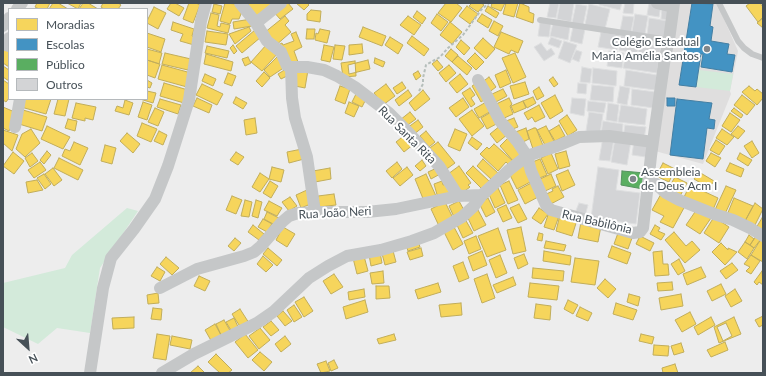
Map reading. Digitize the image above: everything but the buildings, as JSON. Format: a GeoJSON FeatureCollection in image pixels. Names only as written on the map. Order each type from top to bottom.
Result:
{"type":"FeatureCollection","features":[{"type":"Feature","properties":{"kind":"street"},"geometry":{"type":"LineString","coordinates":[[90,373],[104,288],[111,258],[134,230],[155,199],[168,166],[189,100],[201,21],[206,3]]}},
{"type":"Feature","properties":{"kind":"street"},"geometry":{"type":"LineString","coordinates":[[240,3],[256,23],[267,41],[281,52],[287,66],[290,67],[295,118],[308,164],[315,212]]}},
{"type":"Feature","properties":{"kind":"street"},"geometry":{"type":"LineString","coordinates":[[256,23],[281,3]]}},
{"type":"Feature","properties":{"kind":"street"},"geometry":{"type":"LineString","coordinates":[[656,3],[674,5],[665,57],[649,178],[666,193],[679,200],[733,220],[763,236]]}},
{"type":"Feature","properties":{"kind":"street","name":"Rua Santa Rita"},"geometry":{"type":"LineString","coordinates":[[290,67],[307,67],[324,70],[361,91],[389,113],[408,132],[439,166],[458,196]]}},
{"type":"Feature","properties":{"kind":"street"},"geometry":{"type":"LineString","coordinates":[[478,80],[500,121],[517,141],[527,156]]}},
{"type":"Feature","properties":{"kind":"street"},"geometry":{"type":"LineString","coordinates":[[15,127],[20,100]]}},
{"type":"Feature","properties":{"kind":"street"},"geometry":{"type":"LineString","coordinates":[[162,373],[194,354],[257,323],[273,312],[309,278],[347,256],[381,250],[412,241],[434,233],[462,217],[474,206],[482,195],[509,170],[527,156],[558,146],[579,137],[609,136],[653,142]]}},
{"type":"Feature","properties":{"kind":"street","name":"Rua Babilônia"},"geometry":{"type":"LineString","coordinates":[[527,156],[531,171],[546,205],[551,210],[633,233],[640,232],[643,228],[649,178]]}},
{"type":"Feature","properties":{"kind":"street"},"geometry":{"type":"LineString","coordinates":[[458,196],[482,195]]}},
{"type":"Feature","properties":{"kind":"street","name":"Rua João Neri"},"geometry":{"type":"LineString","coordinates":[[160,288],[197,269],[254,252],[282,222],[289,216],[298,213],[396,209],[458,196]]}},
{"type":"Feature","properties":{"kind":"lane"},"geometry":{"type":"LineString","coordinates":[[719,3],[738,41],[752,54],[763,58]]}},
{"type":"Feature","properties":{"kind":"lane"},"geometry":{"type":"LineString","coordinates":[[540,20],[669,40]]}},
{"type":"Feature","properties":{"kind":"path"},"geometry":{"type":"LineString","coordinates":[[419,91],[423,84],[426,65],[440,57],[463,35],[481,10],[489,3]]}},
{"type":"Feature","properties":{"kind":"shaded area"},"geometry":{"type":"Polygon","coordinates":[[[678,3],[717,3],[738,51],[730,91],[731,94],[703,164],[655,151],[678,3]]]}},
{"type":"Feature","properties":{"kind":"green space"},"geometry":{"type":"Polygon","coordinates":[[[699,70],[733,74],[730,91],[696,87],[699,70]]]}},
{"type":"Feature","properties":{"kind":"green space"},"geometry":{"type":"Polygon","coordinates":[[[127,208],[138,211],[100,268],[90,333],[57,328],[38,344],[3,327],[3,283],[65,268],[72,255],[127,208]]]}},
{"type":"Feature","properties":{"kind":"place","name":"Colégio Estadual Maria Amélia Santos"},"geometry":{"type":"Point","coordinates":[707,49]}},
{"type":"Feature","properties":{"kind":"place","name":"Assembleia de Deus Acm I"},"geometry":{"type":"Point","coordinates":[633,179]}}]}
